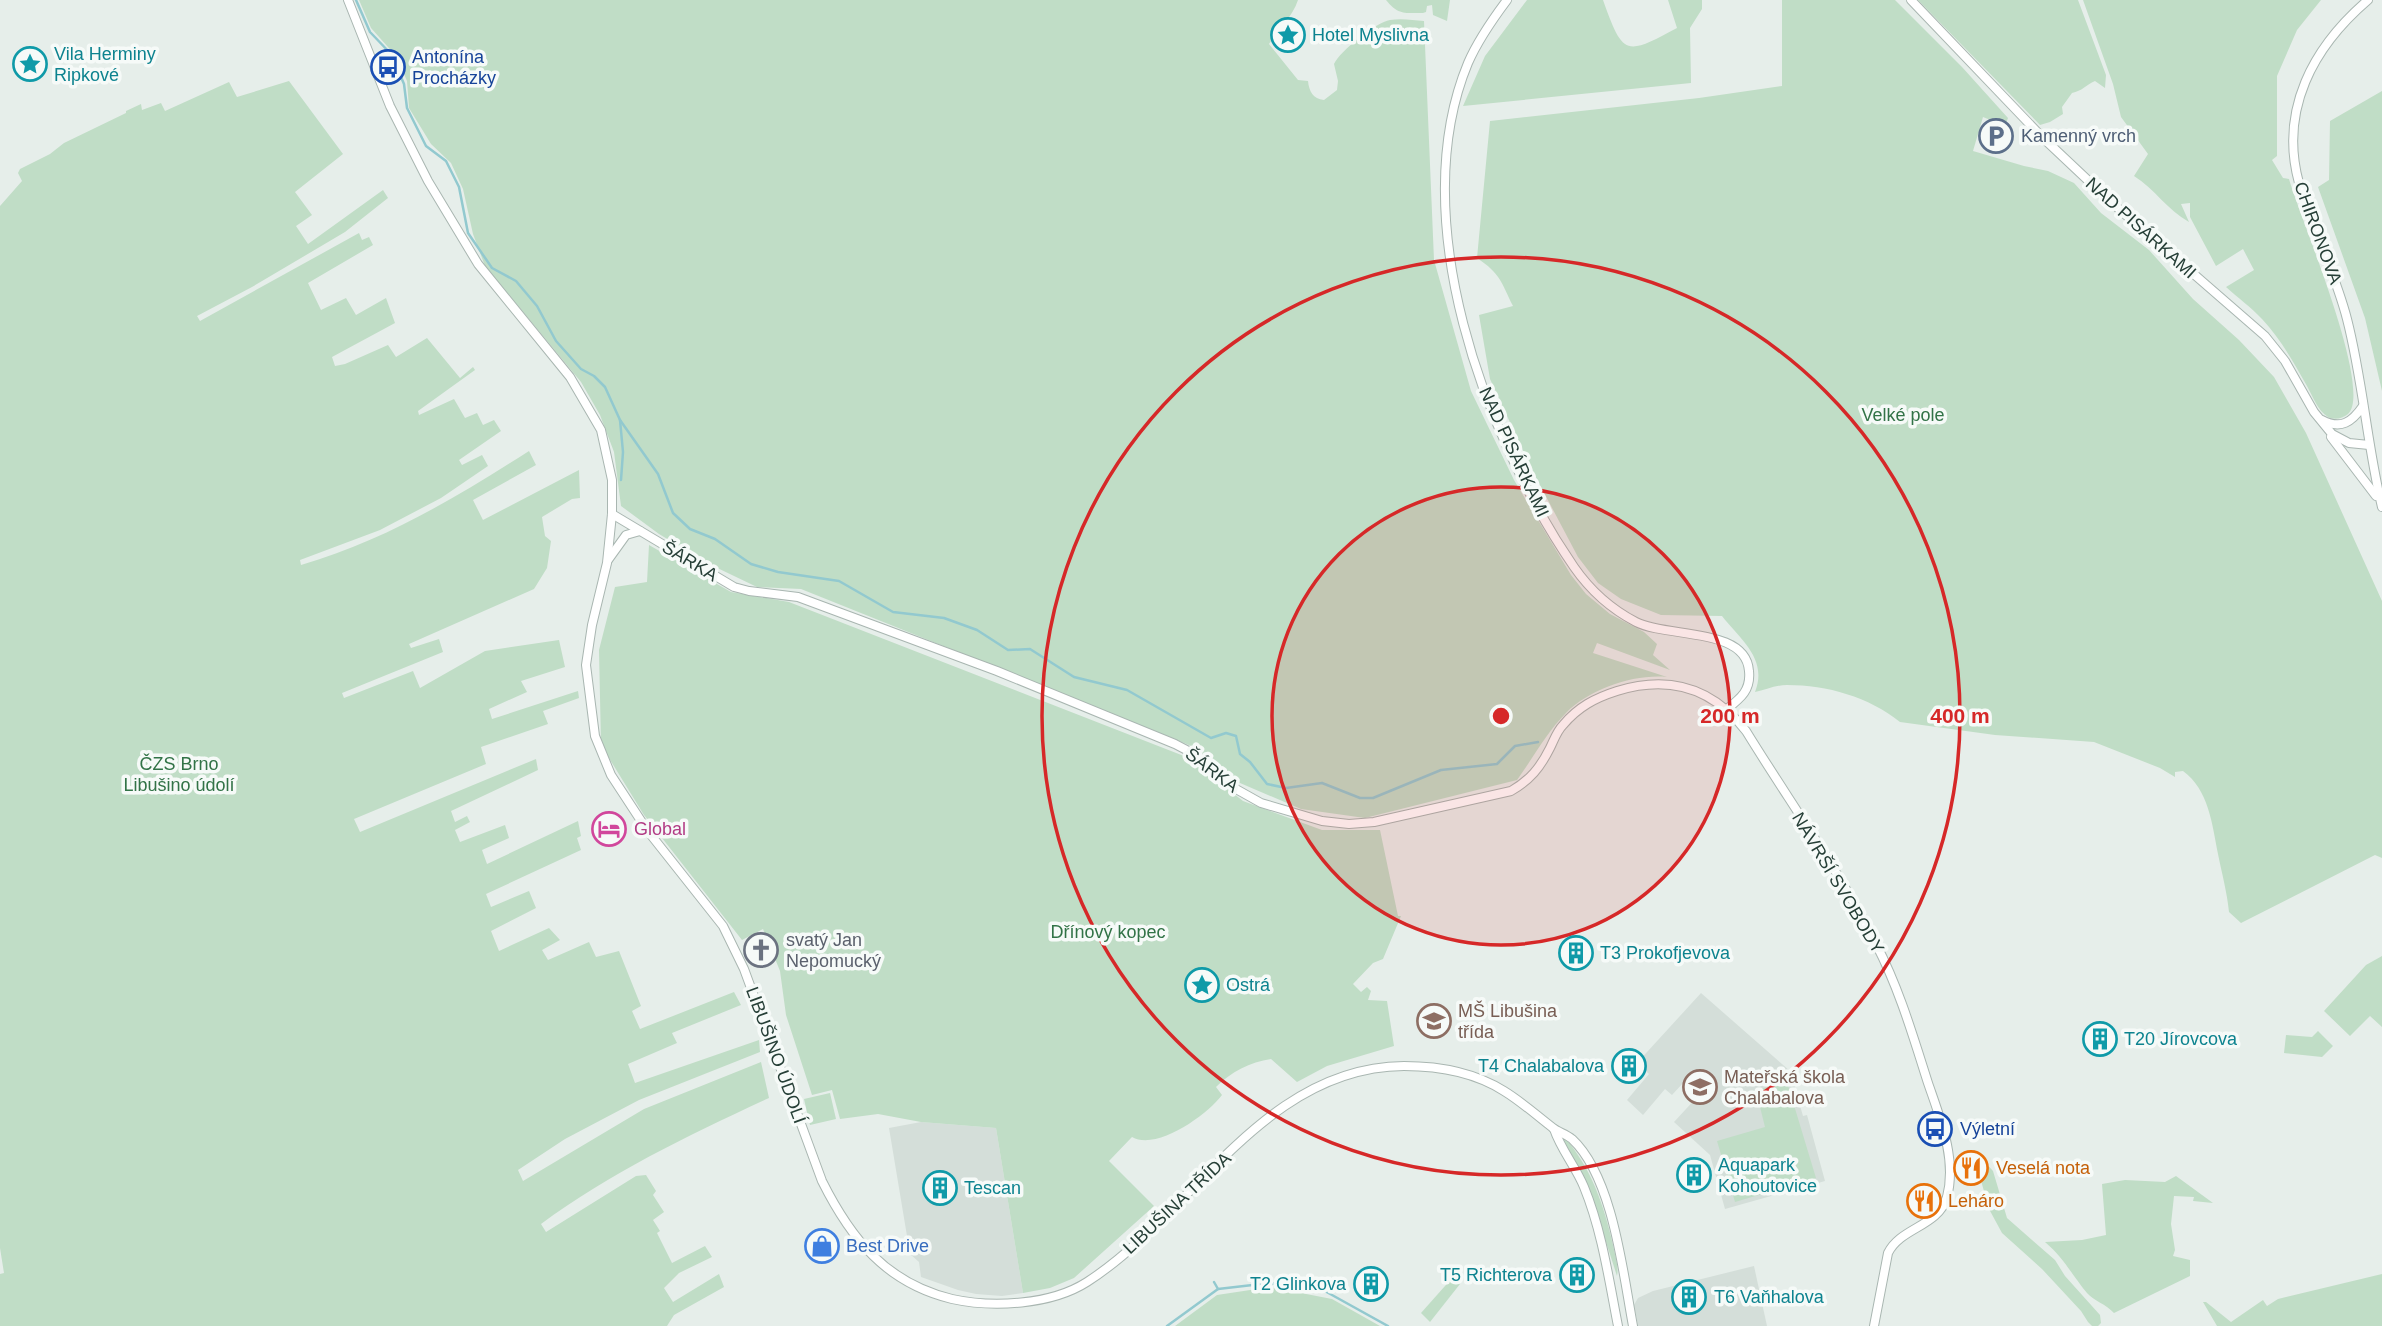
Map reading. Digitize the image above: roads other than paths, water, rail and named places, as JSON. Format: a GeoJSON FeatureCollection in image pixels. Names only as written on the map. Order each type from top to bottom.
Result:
{"type":"FeatureCollection","features":[{"type":"Feature","properties":{"kind":"street"},"geometry":{"type":"LineString","coordinates":[[348,0],[390,106],[452,223],[478,264],[570,377],[596,418],[608,456],[612,514]]}},
{"type":"Feature","properties":{"kind":"street","name":"NAD PISÁRKAMI"},"geometry":{"type":"LineString","coordinates":[[1507,0],[1481,38],[1469,63],[1451,120],[1446,163],[1444,197],[1453,280],[1483,389],[1546,521],[1574,567],[1593,590],[1612,608],[1638,623],[1664,631],[1728,643],[1745,656],[1749,665],[1748,689],[1727,709]]}},
{"type":"Feature","properties":{"kind":"street","name":"NAD PISÁRKAMI"},"geometry":{"type":"LineString","coordinates":[[1911,0],[2035,130],[2112,203],[2265,336],[2285,361],[2318,418],[2340,440],[2369,444]]}},
{"type":"Feature","properties":{"kind":"street","name":"CHIRONOVA"},"geometry":{"type":"LineString","coordinates":[[2368,0],[2333,33],[2313,64],[2297,101],[2293,132],[2299,183],[2347,316],[2369,444]]}},
{"type":"Feature","properties":{"kind":"street"},"geometry":{"type":"LineString","coordinates":[[2318,418],[2332,425],[2343,425],[2352,420],[2363,406]]}},
{"type":"Feature","properties":{"kind":"street"},"geometry":{"type":"LineString","coordinates":[[2318,418],[2369,484],[2382,506]]}},
{"type":"Feature","properties":{"kind":"street"},"geometry":{"type":"LineString","coordinates":[[2369,444],[2382,506]]}},
{"type":"Feature","properties":{"kind":"street","name":"ŠÁRKA"},"geometry":{"type":"LineString","coordinates":[[612,514],[733,587],[798,597],[998,671],[1175,744],[1196,755],[1236,789],[1261,803],[1322,821],[1349,824],[1374,822],[1511,791],[1538,770],[1560,727],[1577,710],[1594,699],[1638,685],[1664,683],[1690,689],[1727,709]]}},
{"type":"Feature","properties":{"kind":"street","name":"LIBUŠINO ÚDOLÍ"},"geometry":{"type":"LineString","coordinates":[[612,514],[607,563],[592,625],[586,665],[595,736],[611,775],[647,830],[723,926],[744,968],[822,1181]]}},
{"type":"Feature","properties":{"kind":"street"},"geometry":{"type":"LineString","coordinates":[[607,563],[626,535],[640,531]]}},
{"type":"Feature","properties":{"kind":"street","name":"NÁVRŠÍ SVOBODY"},"geometry":{"type":"LineString","coordinates":[[1727,709],[1746,731],[1877,944],[1906,1013],[1948,1151],[1950,1175],[1941,1210],[1932,1219],[1898,1238],[1892,1245],[1888,1253],[1874,1326]]}},
{"type":"Feature","properties":{"kind":"street","name":"LIBUŠINA TŘÍDA"},"geometry":{"type":"LineString","coordinates":[[822,1181],[838,1213],[854,1236],[867,1252],[898,1276],[937,1295],[982,1304],[1009,1304],[1059,1294],[1085,1284],[1138,1243],[1246,1137],[1280,1109],[1317,1086],[1348,1074],[1387,1067],[1428,1066],[1465,1073],[1493,1084],[1523,1103],[1554,1129],[1571,1138],[1598,1178],[1609,1211],[1633,1326]]}},
{"type":"Feature","properties":{"kind":"street","name":"LIBUŠINA TŘÍDA"},"geometry":{"type":"LineString","coordinates":[[1554,1129],[1559,1145],[1583,1185],[1595,1215],[1618,1326]]}},
{"type":"Feature","properties":{"kind":"waterway"},"geometry":{"type":"LineString","coordinates":[[356,0],[370,32],[391,54],[404,84],[407,108],[426,146],[446,161],[459,187],[468,233],[492,268],[516,281],[537,306],[556,341],[581,369],[594,376],[605,387],[620,420],[658,474],[673,513],[690,529],[715,539],[751,564],[778,572],[839,581],[893,612],[944,618],[977,630],[1008,650],[1030,649],[1074,677],[1127,690],[1211,738],[1226,733],[1236,736],[1240,754],[1267,784],[1286,788],[1322,783],[1360,798],[1373,798],[1441,770],[1497,764],[1515,746],[1538,742]]}},
{"type":"Feature","properties":{"kind":"waterway"},"geometry":{"type":"LineString","coordinates":[[620,420],[623,452],[621,480]]}},
{"type":"Feature","properties":{"kind":"waterway"},"geometry":{"type":"LineString","coordinates":[[1214,1282],[1218,1289],[1270,1283],[1323,1290],[1388,1326]]}},
{"type":"Feature","properties":{"kind":"waterway"},"geometry":{"type":"LineString","coordinates":[[1167,1326],[1218,1289]]}},
{"type":"Feature","properties":{"kind":"place","name":"Hotel Myslivna"},"geometry":{"type":"Point","coordinates":[1288,35]}},
{"type":"Feature","properties":{"kind":"place","name":"Vila Herminy Ripkové"},"geometry":{"type":"Point","coordinates":[30,64]}},
{"type":"Feature","properties":{"kind":"place","name":"Antonína Procházky"},"geometry":{"type":"Point","coordinates":[388,67]}},
{"type":"Feature","properties":{"kind":"place","name":"Kamenný vrch"},"geometry":{"type":"Point","coordinates":[1996,136]}},
{"type":"Feature","properties":{"kind":"place","name":"Global"},"geometry":{"type":"Point","coordinates":[609,829]}},
{"type":"Feature","properties":{"kind":"place","name":"svatý Jan Nepomucký"},"geometry":{"type":"Point","coordinates":[761,950]}},
{"type":"Feature","properties":{"kind":"place","name":"T3 Prokofjevova"},"geometry":{"type":"Point","coordinates":[1576,953]}},
{"type":"Feature","properties":{"kind":"place","name":"Ostrá"},"geometry":{"type":"Point","coordinates":[1202,985]}},
{"type":"Feature","properties":{"kind":"place","name":"MŠ Libušina třída"},"geometry":{"type":"Point","coordinates":[1434,1021]}},
{"type":"Feature","properties":{"kind":"place","name":"T20 Jírovcova"},"geometry":{"type":"Point","coordinates":[2100,1039]}},
{"type":"Feature","properties":{"kind":"place","name":"T4 Chalabalova"},"geometry":{"type":"Point","coordinates":[1629,1066]}},
{"type":"Feature","properties":{"kind":"place","name":"Mateřská škola Chalabalova"},"geometry":{"type":"Point","coordinates":[1700,1087]}},
{"type":"Feature","properties":{"kind":"place","name":"Výletní"},"geometry":{"type":"Point","coordinates":[1935,1129]}},
{"type":"Feature","properties":{"kind":"place","name":"Veselá nota"},"geometry":{"type":"Point","coordinates":[1971,1168]}},
{"type":"Feature","properties":{"kind":"place","name":"Aquapark Kohoutovice"},"geometry":{"type":"Point","coordinates":[1694,1175]}},
{"type":"Feature","properties":{"kind":"place","name":"Tescan"},"geometry":{"type":"Point","coordinates":[940,1188]}},
{"type":"Feature","properties":{"kind":"place","name":"Leháro"},"geometry":{"type":"Point","coordinates":[1924,1201]}},
{"type":"Feature","properties":{"kind":"place","name":"Best Drive"},"geometry":{"type":"Point","coordinates":[822,1246]}},
{"type":"Feature","properties":{"kind":"place","name":"T5 Richterova"},"geometry":{"type":"Point","coordinates":[1577,1275]}},
{"type":"Feature","properties":{"kind":"place","name":"T2 Glinkova"},"geometry":{"type":"Point","coordinates":[1371,1284]}},
{"type":"Feature","properties":{"kind":"place","name":"T6 Vaňhalova"},"geometry":{"type":"Point","coordinates":[1689,1297]}},
{"type":"Feature","properties":{"kind":"park label","name":"Velké pole"},"geometry":{"type":"Point","coordinates":[1903,415]}},
{"type":"Feature","properties":{"kind":"park label","name":"ČZS Brno Libušino údolí"},"geometry":{"type":"Point","coordinates":[179,774]}},
{"type":"Feature","properties":{"kind":"park label","name":"Dřínový kopec"},"geometry":{"type":"Point","coordinates":[1108,932]}}]}
